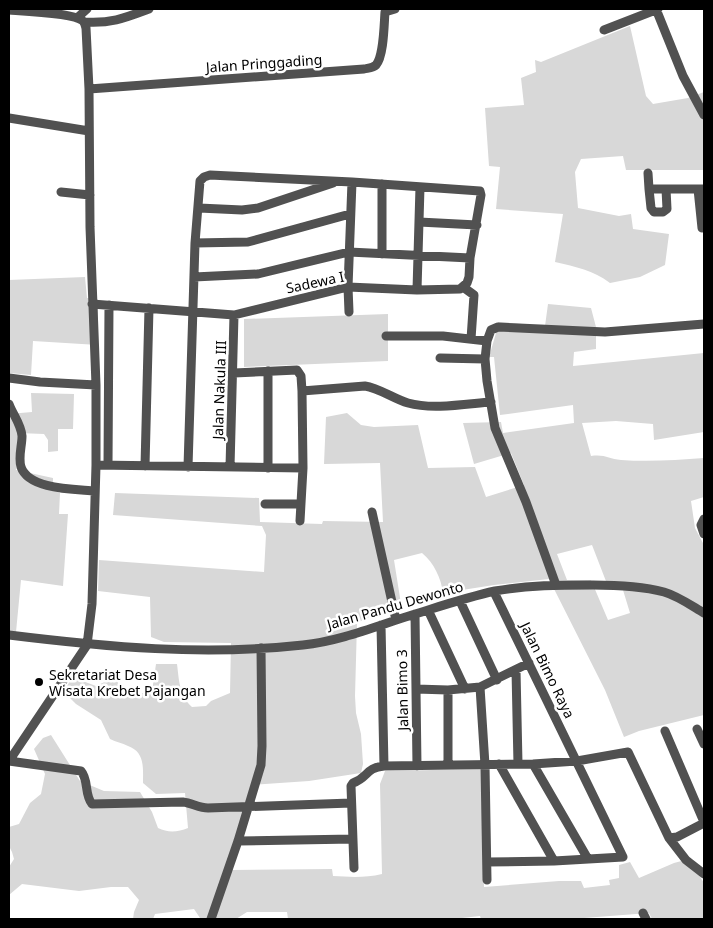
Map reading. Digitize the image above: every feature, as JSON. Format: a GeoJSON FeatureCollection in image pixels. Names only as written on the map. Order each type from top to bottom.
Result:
{"type":"FeatureCollection","features":[{"type":"Feature","properties":{"kind":"street"},"geometry":{"type":"LineString","coordinates":[[81,20],[87,9]]}},
{"type":"Feature","properties":{"kind":"street"},"geometry":{"type":"LineString","coordinates":[[9,10],[102,23],[116,21],[149,9]]}},
{"type":"Feature","properties":{"kind":"street","name":"Jalan Pringgading"},"geometry":{"type":"LineString","coordinates":[[89,89],[372,67],[378,62],[381,52],[385,10],[395,9]]}},
{"type":"Feature","properties":{"kind":"street"},"geometry":{"type":"LineString","coordinates":[[604,30],[657,9],[683,76],[701,103],[704,115]]}},
{"type":"Feature","properties":{"kind":"street"},"geometry":{"type":"LineString","coordinates":[[81,20],[86,28],[89,89],[92,304],[96,385],[92,604],[87,645],[9,761],[81,771],[85,777],[88,798],[92,804],[183,802],[192,803],[202,808],[351,803]]}},
{"type":"Feature","properties":{"kind":"street"},"geometry":{"type":"LineString","coordinates":[[9,118],[89,131]]}},
{"type":"Feature","properties":{"kind":"street"},"geometry":{"type":"LineString","coordinates":[[648,173],[654,212],[667,209],[666,189]]}},
{"type":"Feature","properties":{"kind":"street"},"geometry":{"type":"LineString","coordinates":[[188,466],[195,243],[200,181],[206,176],[336,181],[478,190],[481,195],[470,258],[469,277],[463,287],[474,295],[471,339]]}},
{"type":"Feature","properties":{"kind":"street"},"geometry":{"type":"LineString","coordinates":[[198,208],[242,210],[258,208],[336,181]]}},
{"type":"Feature","properties":{"kind":"street"},"geometry":{"type":"LineString","coordinates":[[349,312],[348,287],[352,182]]}},
{"type":"Feature","properties":{"kind":"street"},"geometry":{"type":"LineString","coordinates":[[382,184],[382,254]]}},
{"type":"Feature","properties":{"kind":"street"},"geometry":{"type":"LineString","coordinates":[[417,290],[420,187]]}},
{"type":"Feature","properties":{"kind":"street"},"geometry":{"type":"LineString","coordinates":[[649,189],[701,189],[702,228]]}},
{"type":"Feature","properties":{"kind":"street"},"geometry":{"type":"LineString","coordinates":[[61,192],[90,195]]}},
{"type":"Feature","properties":{"kind":"street"},"geometry":{"type":"LineString","coordinates":[[195,243],[248,242],[350,214]]}},
{"type":"Feature","properties":{"kind":"street"},"geometry":{"type":"LineString","coordinates":[[419,222],[476,225]]}},
{"type":"Feature","properties":{"kind":"street"},"geometry":{"type":"LineString","coordinates":[[194,276],[258,274],[349,252],[470,258]]}},
{"type":"Feature","properties":{"kind":"street","name":"Sadewa I"},"geometry":{"type":"LineString","coordinates":[[92,304],[234,314],[348,287],[417,290],[463,287]]}},
{"type":"Feature","properties":{"kind":"street"},"geometry":{"type":"LineString","coordinates":[[108,465],[109,305]]}},
{"type":"Feature","properties":{"kind":"street"},"geometry":{"type":"LineString","coordinates":[[145,466],[149,308]]}},
{"type":"Feature","properties":{"kind":"street","name":"Jalan Nakula III"},"geometry":{"type":"LineString","coordinates":[[230,467],[234,373],[234,314]]}},
{"type":"Feature","properties":{"kind":"street"},"geometry":{"type":"LineString","coordinates":[[556,585],[526,502],[495,428],[485,359],[487,341],[491,330],[498,326],[605,332],[704,324]]}},
{"type":"Feature","properties":{"kind":"street"},"geometry":{"type":"LineString","coordinates":[[93,332],[108,332]]}},
{"type":"Feature","properties":{"kind":"street"},"geometry":{"type":"LineString","coordinates":[[386,336],[443,336],[487,341]]}},
{"type":"Feature","properties":{"kind":"street"},"geometry":{"type":"LineString","coordinates":[[440,358],[485,359]]}},
{"type":"Feature","properties":{"kind":"street"},"geometry":{"type":"LineString","coordinates":[[234,373],[286,369],[299,371],[302,391],[300,521]]}},
{"type":"Feature","properties":{"kind":"street"},"geometry":{"type":"LineString","coordinates":[[268,371],[268,468]]}},
{"type":"Feature","properties":{"kind":"street"},"geometry":{"type":"LineString","coordinates":[[9,378],[40,382],[96,385]]}},
{"type":"Feature","properties":{"kind":"street"},"geometry":{"type":"LineString","coordinates":[[302,391],[365,386],[420,406],[491,402]]}},
{"type":"Feature","properties":{"kind":"street"},"geometry":{"type":"LineString","coordinates":[[9,404],[20,427],[22,438],[20,464],[28,477],[38,482],[61,488],[95,490]]}},
{"type":"Feature","properties":{"kind":"street"},"geometry":{"type":"LineString","coordinates":[[96,465],[302,468]]}},
{"type":"Feature","properties":{"kind":"street"},"geometry":{"type":"LineString","coordinates":[[264,504],[301,504]]}},
{"type":"Feature","properties":{"kind":"street"},"geometry":{"type":"LineString","coordinates":[[372,512],[396,620]]}},
{"type":"Feature","properties":{"kind":"street"},"geometry":{"type":"LineString","coordinates":[[704,519],[701,525],[704,534]]}},
{"type":"Feature","properties":{"kind":"street","name":"Jalan Pandu Dewonto"},"geometry":{"type":"LineString","coordinates":[[9,635],[87,645],[176,650],[304,645],[347,635],[494,592],[556,585],[633,586],[651,589],[676,597],[704,613]]}},
{"type":"Feature","properties":{"kind":"street","name":"Jalan Bimo Raya"},"geometry":{"type":"LineString","coordinates":[[494,592],[623,857],[588,859]]}},
{"type":"Feature","properties":{"kind":"street"},"geometry":{"type":"LineString","coordinates":[[460,601],[496,680]]}},
{"type":"Feature","properties":{"kind":"street"},"geometry":{"type":"LineString","coordinates":[[428,610],[465,689]]}},
{"type":"Feature","properties":{"kind":"street","name":"Jalan Bimo 3"},"geometry":{"type":"LineString","coordinates":[[415,614],[417,766]]}},
{"type":"Feature","properties":{"kind":"street"},"geometry":{"type":"LineString","coordinates":[[382,625],[384,766]]}},
{"type":"Feature","properties":{"kind":"street"},"geometry":{"type":"LineString","coordinates":[[211,919],[238,841],[262,756],[261,648]]}},
{"type":"Feature","properties":{"kind":"street"},"geometry":{"type":"LineString","coordinates":[[416,689],[480,688],[529,663]]}},
{"type":"Feature","properties":{"kind":"street"},"geometry":{"type":"LineString","coordinates":[[516,670],[518,764]]}},
{"type":"Feature","properties":{"kind":"street"},"geometry":{"type":"LineString","coordinates":[[480,688],[485,765],[487,880]]}},
{"type":"Feature","properties":{"kind":"street"},"geometry":{"type":"LineString","coordinates":[[448,690],[448,765]]}},
{"type":"Feature","properties":{"kind":"street"},"geometry":{"type":"LineString","coordinates":[[697,729],[704,744]]}},
{"type":"Feature","properties":{"kind":"street"},"geometry":{"type":"LineString","coordinates":[[665,731],[704,824],[676,838],[669,838]]}},
{"type":"Feature","properties":{"kind":"street"},"geometry":{"type":"LineString","coordinates":[[354,868],[351,786],[362,779],[371,769],[384,766],[533,764],[577,760],[628,752],[669,838],[686,860],[704,874]]}},
{"type":"Feature","properties":{"kind":"street"},"geometry":{"type":"LineString","coordinates":[[498,764],[554,861]]}},
{"type":"Feature","properties":{"kind":"street"},"geometry":{"type":"LineString","coordinates":[[486,862],[588,859],[533,764]]}},
{"type":"Feature","properties":{"kind":"street"},"geometry":{"type":"LineString","coordinates":[[238,841],[353,839]]}},
{"type":"Feature","properties":{"kind":"shaded area"},"geometry":{"type":"Polygon","coordinates":[[[630,26],[646,96],[653,104],[688,98],[704,92],[704,170],[626,170],[623,156],[581,159],[575,172],[578,208],[619,216],[631,214],[633,229],[669,234],[665,265],[640,277],[610,283],[591,272],[555,262],[563,214],[496,209],[500,167],[489,166],[485,108],[524,105],[521,78],[536,72],[535,60],[541,62],[630,26]]]}},
{"type":"Feature","properties":{"kind":"shaded area"},"geometry":{"type":"Polygon","coordinates":[[[85,277],[87,298],[98,299],[98,345],[33,341],[31,375],[9,373],[9,280],[85,277]]]}},
{"type":"Feature","properties":{"kind":"shaded area"},"geometry":{"type":"Polygon","coordinates":[[[548,304],[591,308],[596,327],[596,349],[574,352],[573,366],[704,353],[704,432],[654,440],[653,424],[616,421],[582,423],[591,456],[642,461],[704,458],[704,497],[691,501],[695,528],[704,545],[704,715],[639,731],[624,737],[605,690],[549,579],[443,593],[436,571],[422,553],[394,560],[401,604],[383,610],[357,623],[355,696],[356,713],[361,734],[363,764],[361,773],[309,781],[251,785],[232,870],[332,869],[333,876],[351,877],[382,874],[380,784],[385,771],[481,769],[484,887],[559,881],[581,881],[584,888],[610,885],[609,880],[619,878],[619,865],[630,862],[639,878],[674,863],[689,859],[704,883],[704,919],[652,919],[649,913],[571,919],[481,919],[480,916],[453,919],[288,919],[287,912],[247,912],[236,919],[200,918],[194,909],[155,914],[153,919],[133,919],[139,900],[128,887],[79,891],[22,884],[9,895],[9,867],[14,859],[9,846],[9,827],[19,824],[30,803],[41,794],[45,774],[34,749],[43,738],[51,735],[80,781],[104,791],[140,792],[152,812],[158,828],[173,831],[188,828],[185,793],[156,794],[143,783],[142,761],[138,752],[110,739],[101,720],[76,704],[64,692],[72,677],[96,686],[111,679],[117,681],[121,687],[134,695],[152,691],[156,664],[177,664],[182,693],[192,707],[206,706],[211,701],[230,693],[231,643],[164,642],[151,637],[150,597],[98,591],[99,560],[264,572],[266,535],[262,526],[113,515],[115,493],[259,498],[260,522],[322,524],[323,521],[383,522],[380,463],[324,464],[326,417],[347,413],[361,425],[374,427],[418,425],[428,468],[475,467],[486,497],[524,485],[511,453],[474,464],[463,423],[501,422],[503,433],[574,423],[573,405],[500,415],[494,357],[489,357],[498,322],[545,326],[548,304]],[[592,545],[557,554],[567,580],[591,580],[608,620],[630,613],[623,590],[609,589],[592,545]]]}},
{"type":"Feature","properties":{"kind":"shaded area"},"geometry":{"type":"Polygon","coordinates":[[[388,314],[388,361],[244,367],[244,319],[388,314]]]}},
{"type":"Feature","properties":{"kind":"shaded area"},"geometry":{"type":"Polygon","coordinates":[[[31,393],[74,394],[73,429],[58,429],[58,451],[48,452],[48,440],[44,434],[18,433],[16,470],[53,478],[53,490],[60,493],[59,514],[68,514],[63,586],[21,580],[16,632],[9,631],[9,414],[32,412],[31,393]]]}},
{"type":"Feature","properties":{"kind":"place","name":"Sekretariat Desa Wisata Krebet Pajangan"},"geometry":{"type":"Point","coordinates":[39,682]}}]}
